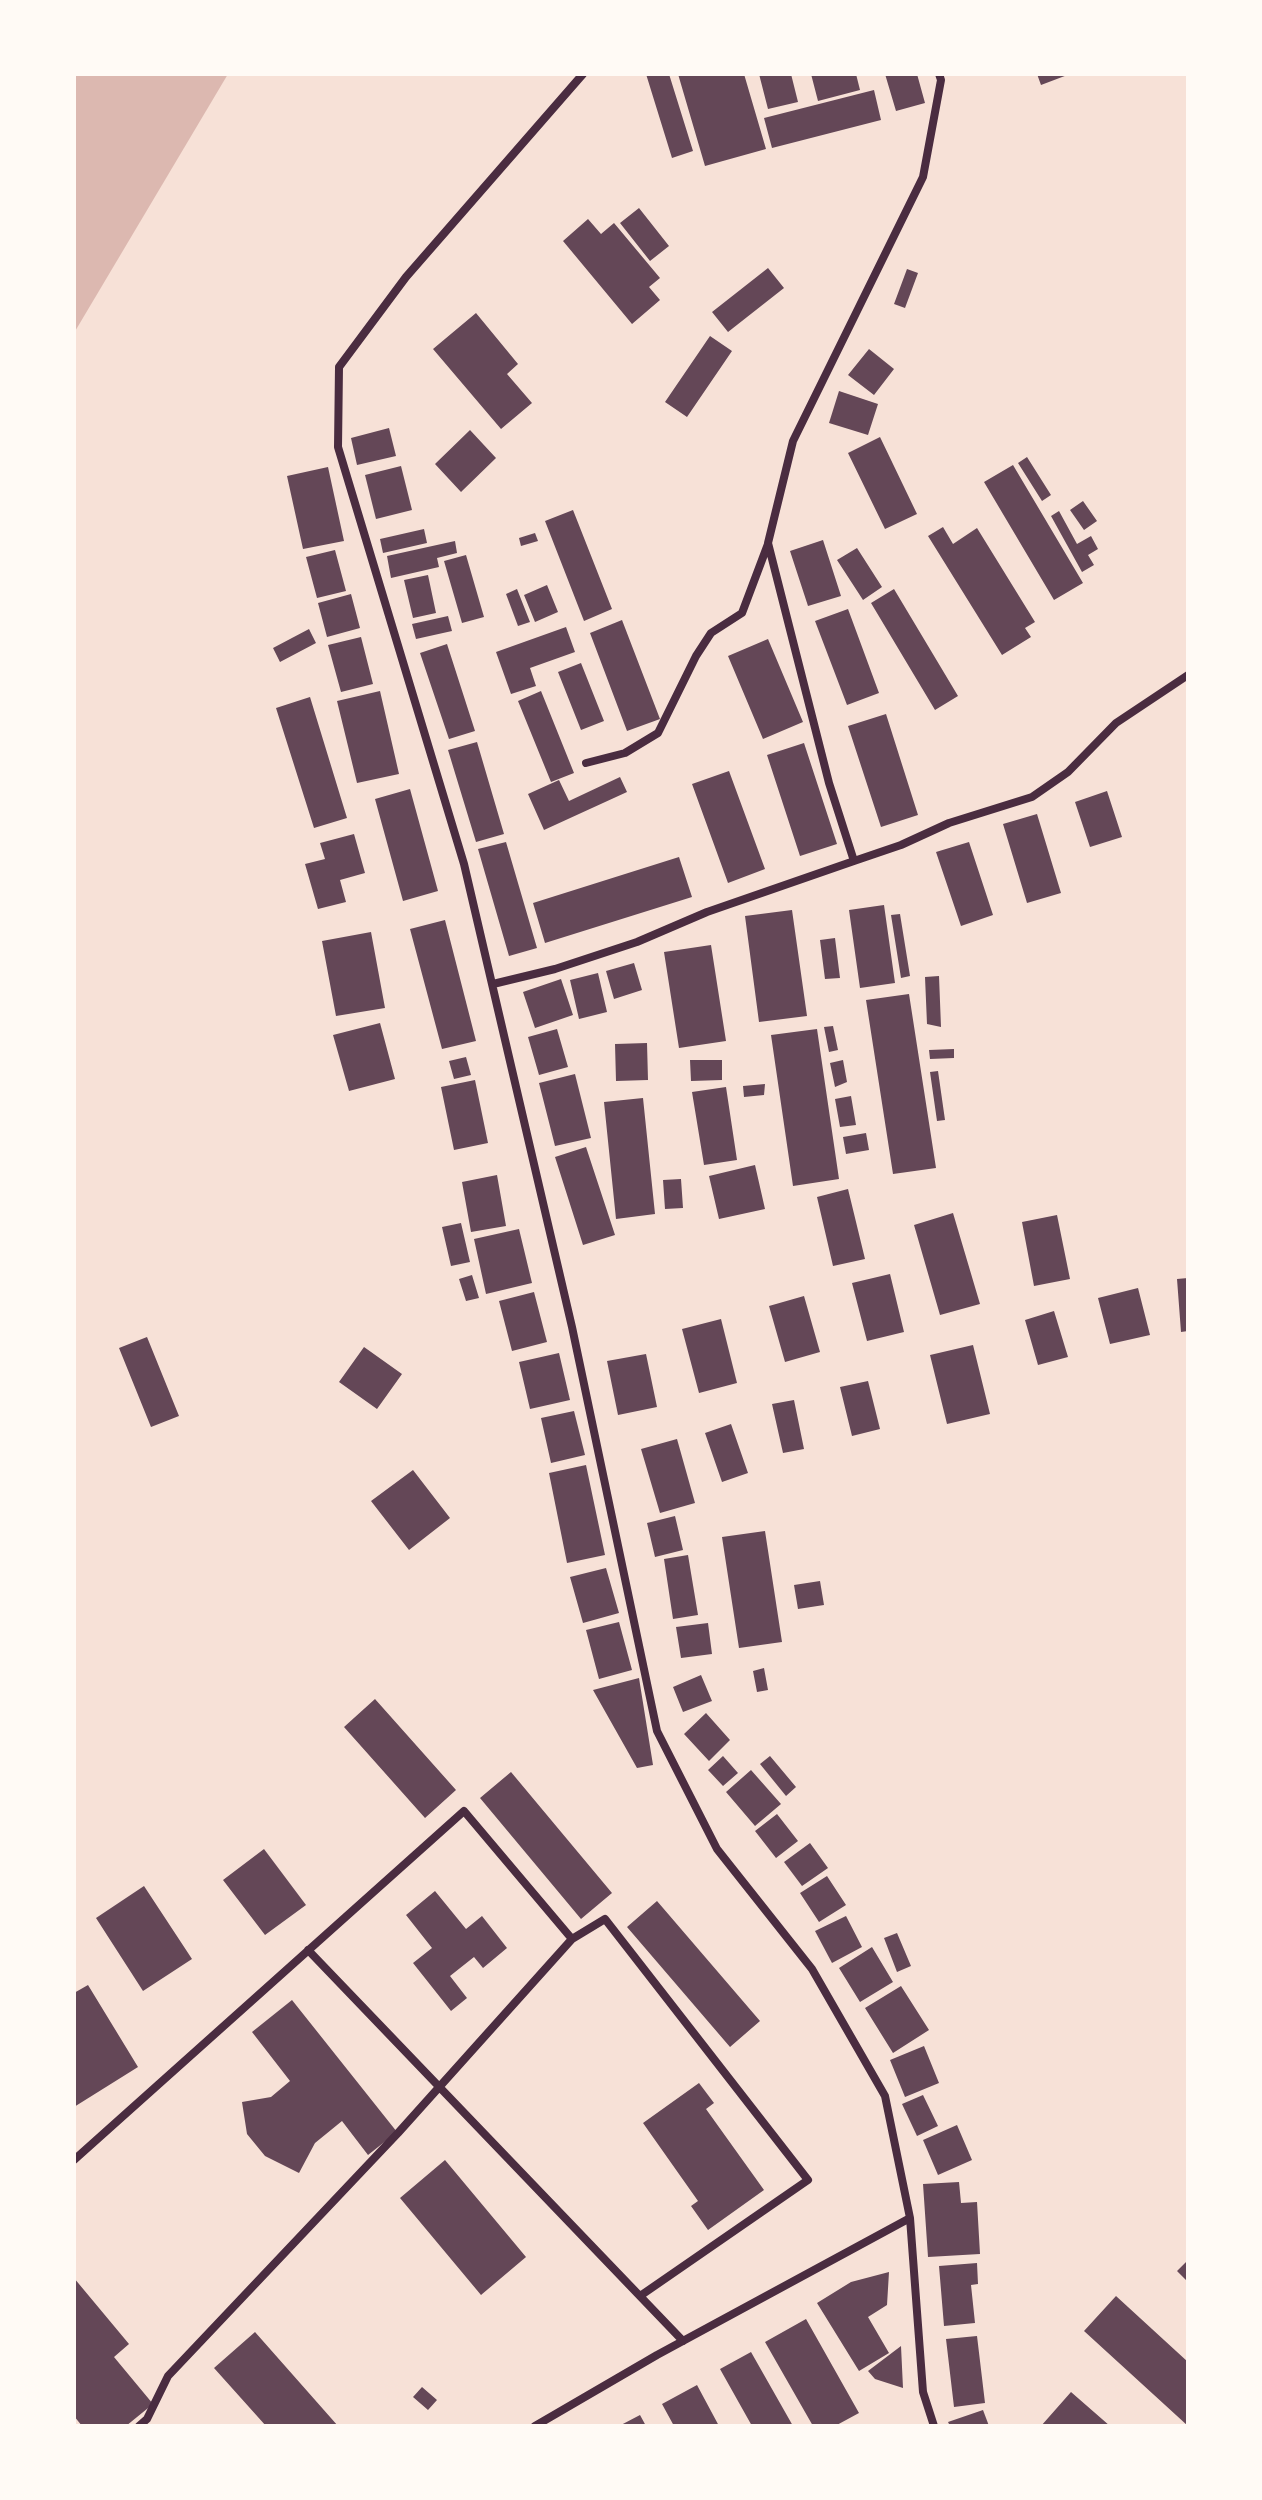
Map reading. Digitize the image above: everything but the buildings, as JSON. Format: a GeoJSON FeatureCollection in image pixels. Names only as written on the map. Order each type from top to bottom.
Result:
{"type":"FeatureCollection","features":[{"type":"Feature","properties":{"kind":"street"},"geometry":{"type":"LineString","coordinates":[[583,74],[406,277],[339,367],[338,447],[464,864],[572,1327],[657,1731],[717,1849],[812,1969],[885,2096],[910,2218],[923,2392],[934,2426]]}},
{"type":"Feature","properties":{"kind":"street"},"geometry":{"type":"LineString","coordinates":[[586,763],[625,753],[658,733],[696,656],[711,633],[742,613],[768,543],[793,441],[923,177],[941,80],[939,74]]}},
{"type":"Feature","properties":{"kind":"street"},"geometry":{"type":"LineString","coordinates":[[768,543],[821,754],[854,861]]}},
{"type":"Feature","properties":{"kind":"street"},"geometry":{"type":"LineString","coordinates":[[493,984],[555,969],[637,942],[707,912],[901,845],[949,823],[1032,797],[1068,772],[1116,723],[1188,675]]}},
{"type":"Feature","properties":{"kind":"street"},"geometry":{"type":"LineString","coordinates":[[74,2160],[464,1811],[572,1939]]}},
{"type":"Feature","properties":{"kind":"street"},"geometry":{"type":"LineString","coordinates":[[139,2426],[147,2419],[168,2376],[440,2088],[572,1939],[605,1919],[808,2180],[640,2296]]}},
{"type":"Feature","properties":{"kind":"street"},"geometry":{"type":"LineString","coordinates":[[308,1950],[683,2341]]}},
{"type":"Feature","properties":{"kind":"street"},"geometry":{"type":"LineString","coordinates":[[535,2426],[683,2341],[910,2218]]}},
{"type":"Feature","properties":{"kind":"shaded area"},"geometry":{"type":"Polygon","coordinates":[[[74,74],[228,74],[74,333],[74,74]]]}}]}
